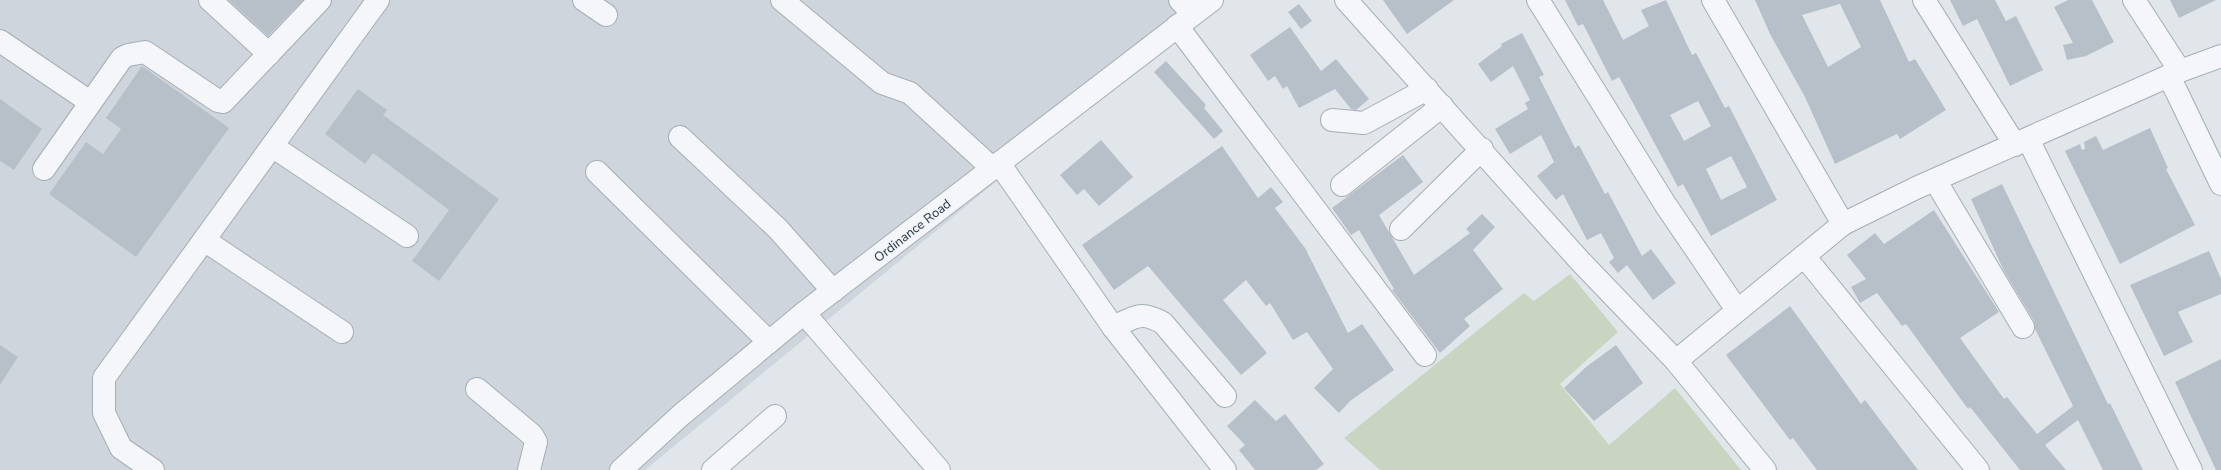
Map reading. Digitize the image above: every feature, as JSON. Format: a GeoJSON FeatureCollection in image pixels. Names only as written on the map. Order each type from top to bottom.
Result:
{"type":"FeatureCollection","features":[{"type":"Feature","properties":{"kind":"street"},"geometry":{"type":"LineString","coordinates":[[210,0],[269,54]]}},
{"type":"Feature","properties":{"kind":"street"},"geometry":{"type":"LineString","coordinates":[[44,169],[122,58],[128,55],[145,52],[218,102],[223,102],[320,0]]}},
{"type":"Feature","properties":{"kind":"street"},"geometry":{"type":"LineString","coordinates":[[153,470],[122,448],[104,413],[104,378],[378,0]]}},
{"type":"Feature","properties":{"kind":"street"},"geometry":{"type":"LineString","coordinates":[[584,0],[606,15]]}},
{"type":"Feature","properties":{"kind":"street"},"geometry":{"type":"LineString","coordinates":[[782,0],[882,83],[910,93],[995,165],[1114,327],[1225,470]]}},
{"type":"Feature","properties":{"kind":"street","name":"Ordinance Road"},"geometry":{"type":"LineString","coordinates":[[621,470],[681,415],[804,313],[995,165],[1184,13],[1212,0]]}},
{"type":"Feature","properties":{"kind":"street"},"geometry":{"type":"LineString","coordinates":[[1346,0],[1482,149],[1580,261],[1676,362],[1765,470]]}},
{"type":"Feature","properties":{"kind":"street"},"geometry":{"type":"LineString","coordinates":[[1538,0],[1665,204],[1737,310]]}},
{"type":"Feature","properties":{"kind":"street"},"geometry":{"type":"LineString","coordinates":[[1713,0],[1843,224]]}},
{"type":"Feature","properties":{"kind":"street"},"geometry":{"type":"LineString","coordinates":[[1924,0],[2021,142],[2191,470]]}},
{"type":"Feature","properties":{"kind":"street"},"geometry":{"type":"LineString","coordinates":[[2134,0],[2174,73],[2221,184]]}},
{"type":"Feature","properties":{"kind":"street"},"geometry":{"type":"LineString","coordinates":[[1184,13],[1425,355]]}},
{"type":"Feature","properties":{"kind":"street"},"geometry":{"type":"LineString","coordinates":[[0,40],[90,102]]}},
{"type":"Feature","properties":{"kind":"street"},"geometry":{"type":"LineString","coordinates":[[1676,362],[1737,310],[1843,224],[1935,180],[2174,73],[2221,56]]}},
{"type":"Feature","properties":{"kind":"street"},"geometry":{"type":"LineString","coordinates":[[1332,120],[1364,122],[1427,89]]}},
{"type":"Feature","properties":{"kind":"street"},"geometry":{"type":"LineString","coordinates":[[1342,184],[1442,106]]}},
{"type":"Feature","properties":{"kind":"street"},"geometry":{"type":"LineString","coordinates":[[680,137],[778,229],[833,291]]}},
{"type":"Feature","properties":{"kind":"street"},"geometry":{"type":"LineString","coordinates":[[272,146],[407,236]]}},
{"type":"Feature","properties":{"kind":"street"},"geometry":{"type":"LineString","coordinates":[[1401,229],[1482,149]]}},
{"type":"Feature","properties":{"kind":"street"},"geometry":{"type":"LineString","coordinates":[[597,172],[769,342]]}},
{"type":"Feature","properties":{"kind":"street"},"geometry":{"type":"LineString","coordinates":[[1935,180],[2023,327]]}},
{"type":"Feature","properties":{"kind":"street"},"geometry":{"type":"LineString","coordinates":[[204,240],[342,332]]}},
{"type":"Feature","properties":{"kind":"street"},"geometry":{"type":"LineString","coordinates":[[1804,256],[1978,470]]}},
{"type":"Feature","properties":{"kind":"street"},"geometry":{"type":"LineString","coordinates":[[804,313],[939,470]]}},
{"type":"Feature","properties":{"kind":"street"},"geometry":{"type":"LineString","coordinates":[[1114,327],[1140,315],[1149,315],[1162,323],[1225,396]]}},
{"type":"Feature","properties":{"kind":"street"},"geometry":{"type":"LineString","coordinates":[[477,389],[532,434],[536,442],[529,470]]}},
{"type":"Feature","properties":{"kind":"street"},"geometry":{"type":"LineString","coordinates":[[713,470],[775,416]]}},
{"type":"Feature","properties":{"kind":"shaded area"},"geometry":{"type":"Polygon","coordinates":[[[0,0],[1217,0],[645,470],[0,470],[0,0]]]}},
{"type":"Feature","properties":{"kind":"green space"},"geometry":{"type":"Polygon","coordinates":[[[1570,274],[1618,332],[1560,384],[1609,445],[1675,388],[1741,470],[1380,470],[1344,438],[1524,293],[1534,301],[1570,274]]]}},
{"type":"Feature","properties":{"kind":"building"},"geometry":{"type":"Polygon","coordinates":[[[229,0],[303,0],[268,36],[229,0]]]}},
{"type":"Feature","properties":{"kind":"building"},"geometry":{"type":"Polygon","coordinates":[[[1383,0],[1454,0],[1407,34],[1383,0]]]}},
{"type":"Feature","properties":{"kind":"building"},"geometry":{"type":"Polygon","coordinates":[[[1565,0],[1603,0],[1623,40],[1649,26],[1641,10],[1666,0],[1692,55],[1696,53],[1725,108],[1729,106],[1777,200],[1711,236],[1683,184],[1678,187],[1619,77],[1612,81],[1583,24],[1578,26],[1565,0]],[[1698,101],[1670,115],[1684,141],[1711,126],[1698,101]],[[1731,156],[1706,169],[1721,200],[1747,187],[1731,156]]]}},
{"type":"Feature","properties":{"kind":"building"},"geometry":{"type":"Polygon","coordinates":[[[1755,0],[1880,0],[1909,62],[1915,59],[1946,110],[1900,139],[1897,134],[1835,164],[1805,97],[1770,34],[1755,0]],[[1840,4],[1802,15],[1828,67],[1861,47],[1840,4]]]}},
{"type":"Feature","properties":{"kind":"building"},"geometry":{"type":"Polygon","coordinates":[[[1950,0],[1995,0],[2006,21],[2016,16],[2043,70],[2010,86],[1977,19],[1963,26],[1950,0]]]}},
{"type":"Feature","properties":{"kind":"building"},"geometry":{"type":"Polygon","coordinates":[[[2068,0],[2092,0],[2114,42],[2086,56],[2067,60],[2063,45],[2073,43],[2054,7],[2068,0]]]}},
{"type":"Feature","properties":{"kind":"building"},"geometry":{"type":"Polygon","coordinates":[[[2170,0],[2216,0],[2179,18],[2170,0]]]}},
{"type":"Feature","properties":{"kind":"building"},"geometry":{"type":"Polygon","coordinates":[[[1299,4],[1312,21],[1301,29],[1288,12],[1299,4]]]}},
{"type":"Feature","properties":{"kind":"building"},"geometry":{"type":"Polygon","coordinates":[[[1290,27],[1321,71],[1336,59],[1369,99],[1356,110],[1351,109],[1335,89],[1299,108],[1287,86],[1283,89],[1275,76],[1268,81],[1250,55],[1290,27]]]}},
{"type":"Feature","properties":{"kind":"building"},"geometry":{"type":"Polygon","coordinates":[[[1522,33],[1544,75],[1539,77],[1575,148],[1579,145],[1605,194],[1608,192],[1642,256],[1651,249],[1676,283],[1653,300],[1627,265],[1618,273],[1609,262],[1614,258],[1601,233],[1587,240],[1563,194],[1556,200],[1537,176],[1554,162],[1541,135],[1510,154],[1495,129],[1528,109],[1525,103],[1530,100],[1513,66],[1491,82],[1478,64],[1502,46],[1501,44],[1522,33]]]}},
{"type":"Feature","properties":{"kind":"building"},"geometry":{"type":"Polygon","coordinates":[[[1166,61],[1206,105],[1204,108],[1223,131],[1214,139],[1154,72],[1166,61]]]}},
{"type":"Feature","properties":{"kind":"building"},"geometry":{"type":"Polygon","coordinates":[[[142,66],[229,128],[136,257],[49,194],[86,142],[103,154],[121,129],[106,118],[142,66]]]}},
{"type":"Feature","properties":{"kind":"building"},"geometry":{"type":"Polygon","coordinates":[[[358,89],[387,110],[383,115],[499,199],[439,281],[412,261],[449,210],[373,153],[365,164],[325,134],[358,89]]]}},
{"type":"Feature","properties":{"kind":"building"},"geometry":{"type":"Polygon","coordinates":[[[0,99],[42,129],[14,170],[0,161],[0,99]]]}},
{"type":"Feature","properties":{"kind":"building"},"geometry":{"type":"Polygon","coordinates":[[[2150,128],[2168,168],[2166,169],[2195,225],[2120,264],[2065,151],[2080,144],[2082,150],[2085,149],[2084,142],[2096,136],[2103,150],[2150,128]]]}},
{"type":"Feature","properties":{"kind":"building"},"geometry":{"type":"Polygon","coordinates":[[[1101,140],[1133,177],[1099,206],[1084,189],[1077,195],[1060,175],[1101,140]]]}},
{"type":"Feature","properties":{"kind":"building"},"geometry":{"type":"Polygon","coordinates":[[[1222,146],[1258,198],[1271,187],[1283,202],[1275,208],[1305,248],[1348,333],[1362,324],[1394,370],[1350,401],[1339,413],[1314,388],[1333,369],[1307,332],[1293,340],[1270,303],[1266,306],[1246,280],[1223,300],[1267,353],[1241,375],[1148,266],[1114,290],[1082,245],[1222,146]]]}},
{"type":"Feature","properties":{"kind":"building"},"geometry":{"type":"Polygon","coordinates":[[[1403,155],[1423,182],[1379,215],[1414,275],[1470,233],[1466,229],[1482,214],[1495,227],[1473,250],[1503,289],[1464,319],[1470,326],[1440,353],[1392,290],[1394,289],[1359,230],[1351,235],[1332,208],[1403,155]]]}},
{"type":"Feature","properties":{"kind":"building"},"geometry":{"type":"Polygon","coordinates":[[[2002,184],[2108,404],[2110,403],[2143,470],[2103,470],[2078,420],[2045,445],[2066,470],[2020,470],[1970,407],[1968,409],[1906,324],[1902,326],[1877,293],[1860,303],[1851,287],[1866,279],[1847,255],[1875,233],[1884,244],[1934,210],[1999,312],[1960,338],[2004,399],[2007,397],[2037,434],[2073,406],[2035,329],[2034,321],[2004,271],[1971,199],[2002,184]]]}},
{"type":"Feature","properties":{"kind":"building"},"geometry":{"type":"Polygon","coordinates":[[[2209,251],[2221,279],[2221,294],[2178,312],[2193,342],[2164,356],[2130,285],[2209,251]]]}},
{"type":"Feature","properties":{"kind":"building"},"geometry":{"type":"Polygon","coordinates":[[[1790,306],[1861,404],[1865,400],[1918,470],[1817,470],[1793,438],[1790,440],[1726,355],[1790,306]]]}},
{"type":"Feature","properties":{"kind":"building"},"geometry":{"type":"Polygon","coordinates":[[[0,345],[18,357],[0,385],[0,345]]]}},
{"type":"Feature","properties":{"kind":"building"},"geometry":{"type":"Polygon","coordinates":[[[1616,345],[1643,383],[1594,421],[1564,388],[1586,367],[1616,345]]]}},
{"type":"Feature","properties":{"kind":"building"},"geometry":{"type":"Polygon","coordinates":[[[2221,359],[2221,470],[2216,470],[2175,382],[2221,359]]]}},
{"type":"Feature","properties":{"kind":"building"},"geometry":{"type":"Polygon","coordinates":[[[1255,400],[1276,421],[1285,414],[1324,464],[1316,470],[1255,470],[1239,450],[1245,445],[1227,426],[1255,400]]]}}]}
